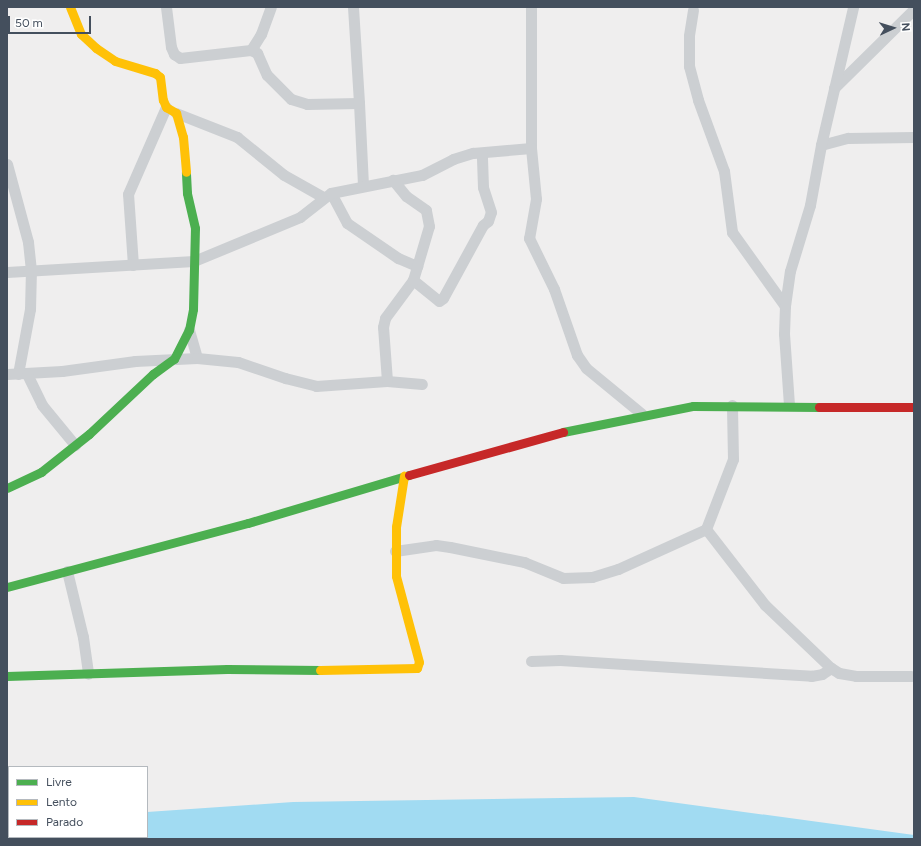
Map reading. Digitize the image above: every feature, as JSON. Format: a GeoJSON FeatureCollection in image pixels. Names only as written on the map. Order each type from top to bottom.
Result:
{"type":"FeatureCollection","features":[{"type":"Feature","properties":{"kind":"street"},"geometry":{"type":"LineString","coordinates":[[70,7],[81,34],[96,48],[115,61],[155,73],[160,77],[166,107],[128,194],[133,265]]}},
{"type":"Feature","properties":{"kind":"street"},"geometry":{"type":"LineString","coordinates":[[166,7],[171,47],[174,54],[180,58],[251,50],[257,53],[267,75],[291,99],[307,104],[359,103]]}},
{"type":"Feature","properties":{"kind":"street"},"geometry":{"type":"LineString","coordinates":[[251,50],[261,34],[271,7]]}},
{"type":"Feature","properties":{"kind":"street"},"geometry":{"type":"LineString","coordinates":[[353,7],[363,185]]}},
{"type":"Feature","properties":{"kind":"street"},"geometry":{"type":"LineString","coordinates":[[531,7],[531,148],[536,199],[530,230],[532,247],[543,265],[554,289],[577,355],[586,368],[642,414]]}},
{"type":"Feature","properties":{"kind":"street"},"geometry":{"type":"LineString","coordinates":[[789,405],[784,334],[785,306],[790,271],[816,176],[833,88],[853,7]]}},
{"type":"Feature","properties":{"kind":"street"},"geometry":{"type":"LineString","coordinates":[[692,10],[689,36],[689,66],[698,100],[724,171],[732,232],[785,306]]}},
{"type":"Feature","properties":{"kind":"street"},"geometry":{"type":"LineString","coordinates":[[833,88],[914,10]]}},
{"type":"Feature","properties":{"kind":"street"},"geometry":{"type":"LineString","coordinates":[[166,107],[176,113],[236,137],[284,175],[327,195],[347,223],[398,258],[417,266]]}},
{"type":"Feature","properties":{"kind":"street"},"geometry":{"type":"LineString","coordinates":[[176,113],[183,137],[187,193],[195,228],[189,330],[197,358]]}},
{"type":"Feature","properties":{"kind":"street"},"geometry":{"type":"LineString","coordinates":[[821,145],[848,138],[914,137]]}},
{"type":"Feature","properties":{"kind":"street"},"geometry":{"type":"LineString","coordinates":[[7,272],[31,269],[133,265],[194,260],[300,217],[327,195],[363,185],[422,175],[453,159],[482,153],[531,148]]}},
{"type":"Feature","properties":{"kind":"street"},"geometry":{"type":"LineString","coordinates":[[413,280],[439,301],[443,298],[483,225],[488,221],[491,212],[483,187],[482,153]]}},
{"type":"Feature","properties":{"kind":"street"},"geometry":{"type":"LineString","coordinates":[[7,164],[28,242],[31,269],[30,309],[17,374]]}},
{"type":"Feature","properties":{"kind":"street"},"geometry":{"type":"LineString","coordinates":[[387,381],[383,327],[385,318],[413,280],[427,236],[428,215],[426,210],[406,196],[393,180]]}},
{"type":"Feature","properties":{"kind":"street"},"geometry":{"type":"LineString","coordinates":[[7,488],[41,472],[75,444],[153,374],[174,359],[189,330]]}},
{"type":"Feature","properties":{"kind":"street"},"geometry":{"type":"LineString","coordinates":[[17,374],[62,372],[106,364],[197,358],[238,362],[285,378],[316,386],[387,381],[422,384]]}},
{"type":"Feature","properties":{"kind":"street"},"geometry":{"type":"LineString","coordinates":[[17,374],[75,444]]}},
{"type":"Feature","properties":{"kind":"street"},"geometry":{"type":"LineString","coordinates":[[395,551],[436,545],[450,547],[524,562],[563,578],[592,578],[618,569],[706,529],[733,459],[732,405]]}},
{"type":"Feature","properties":{"kind":"street"},"geometry":{"type":"LineString","coordinates":[[7,587],[248,523],[404,476],[587,426],[642,414],[693,406],[789,405],[914,407]]}},
{"type":"Feature","properties":{"kind":"street"},"geometry":{"type":"LineString","coordinates":[[7,676],[220,669],[411,670],[417,668],[419,662],[396,576],[396,528],[404,476]]}},
{"type":"Feature","properties":{"kind":"street"},"geometry":{"type":"LineString","coordinates":[[706,529],[765,605],[832,668],[839,673],[856,676],[911,676]]}},
{"type":"Feature","properties":{"kind":"street"},"geometry":{"type":"LineString","coordinates":[[67,571],[83,637],[88,674]]}},
{"type":"Feature","properties":{"kind":"street"},"geometry":{"type":"LineString","coordinates":[[531,661],[560,660],[810,676],[822,674],[832,668]]}},
{"type":"Feature","properties":{"kind":"water"},"geometry":{"type":"Polygon","coordinates":[[[634,797],[914,835],[914,839],[7,839],[8,833],[8,838],[148,838],[148,812],[293,802],[634,797]]]}},
{"type":"Feature","properties":{"kind":"traffic: fast"},"geometry":{"type":"LineString","coordinates":[[7,488],[41,472],[89,434],[153,374],[174,359],[189,330],[193,309],[195,228],[187,193],[186,172]]}},
{"type":"Feature","properties":{"kind":"traffic: fast"},"geometry":{"type":"LineString","coordinates":[[563,432],[693,406],[819,407]]}},
{"type":"Feature","properties":{"kind":"traffic: fast"},"geometry":{"type":"LineString","coordinates":[[7,587],[248,523],[409,475]]}},
{"type":"Feature","properties":{"kind":"traffic: fast"},"geometry":{"type":"LineString","coordinates":[[7,676],[227,669],[320,670]]}},
{"type":"Feature","properties":{"kind":"traffic: slow"},"geometry":{"type":"LineString","coordinates":[[70,7],[81,34],[96,48],[115,61],[155,73],[160,77],[163,100],[166,107],[176,113],[183,137],[186,172]]}},
{"type":"Feature","properties":{"kind":"traffic: slow"},"geometry":{"type":"LineString","coordinates":[[320,670],[417,668],[419,662],[396,576],[396,527],[404,476]]}},
{"type":"Feature","properties":{"kind":"traffic: jam"},"geometry":{"type":"LineString","coordinates":[[819,407],[914,407]]}},
{"type":"Feature","properties":{"kind":"traffic: jam"},"geometry":{"type":"LineString","coordinates":[[409,475],[563,432]]}}]}
